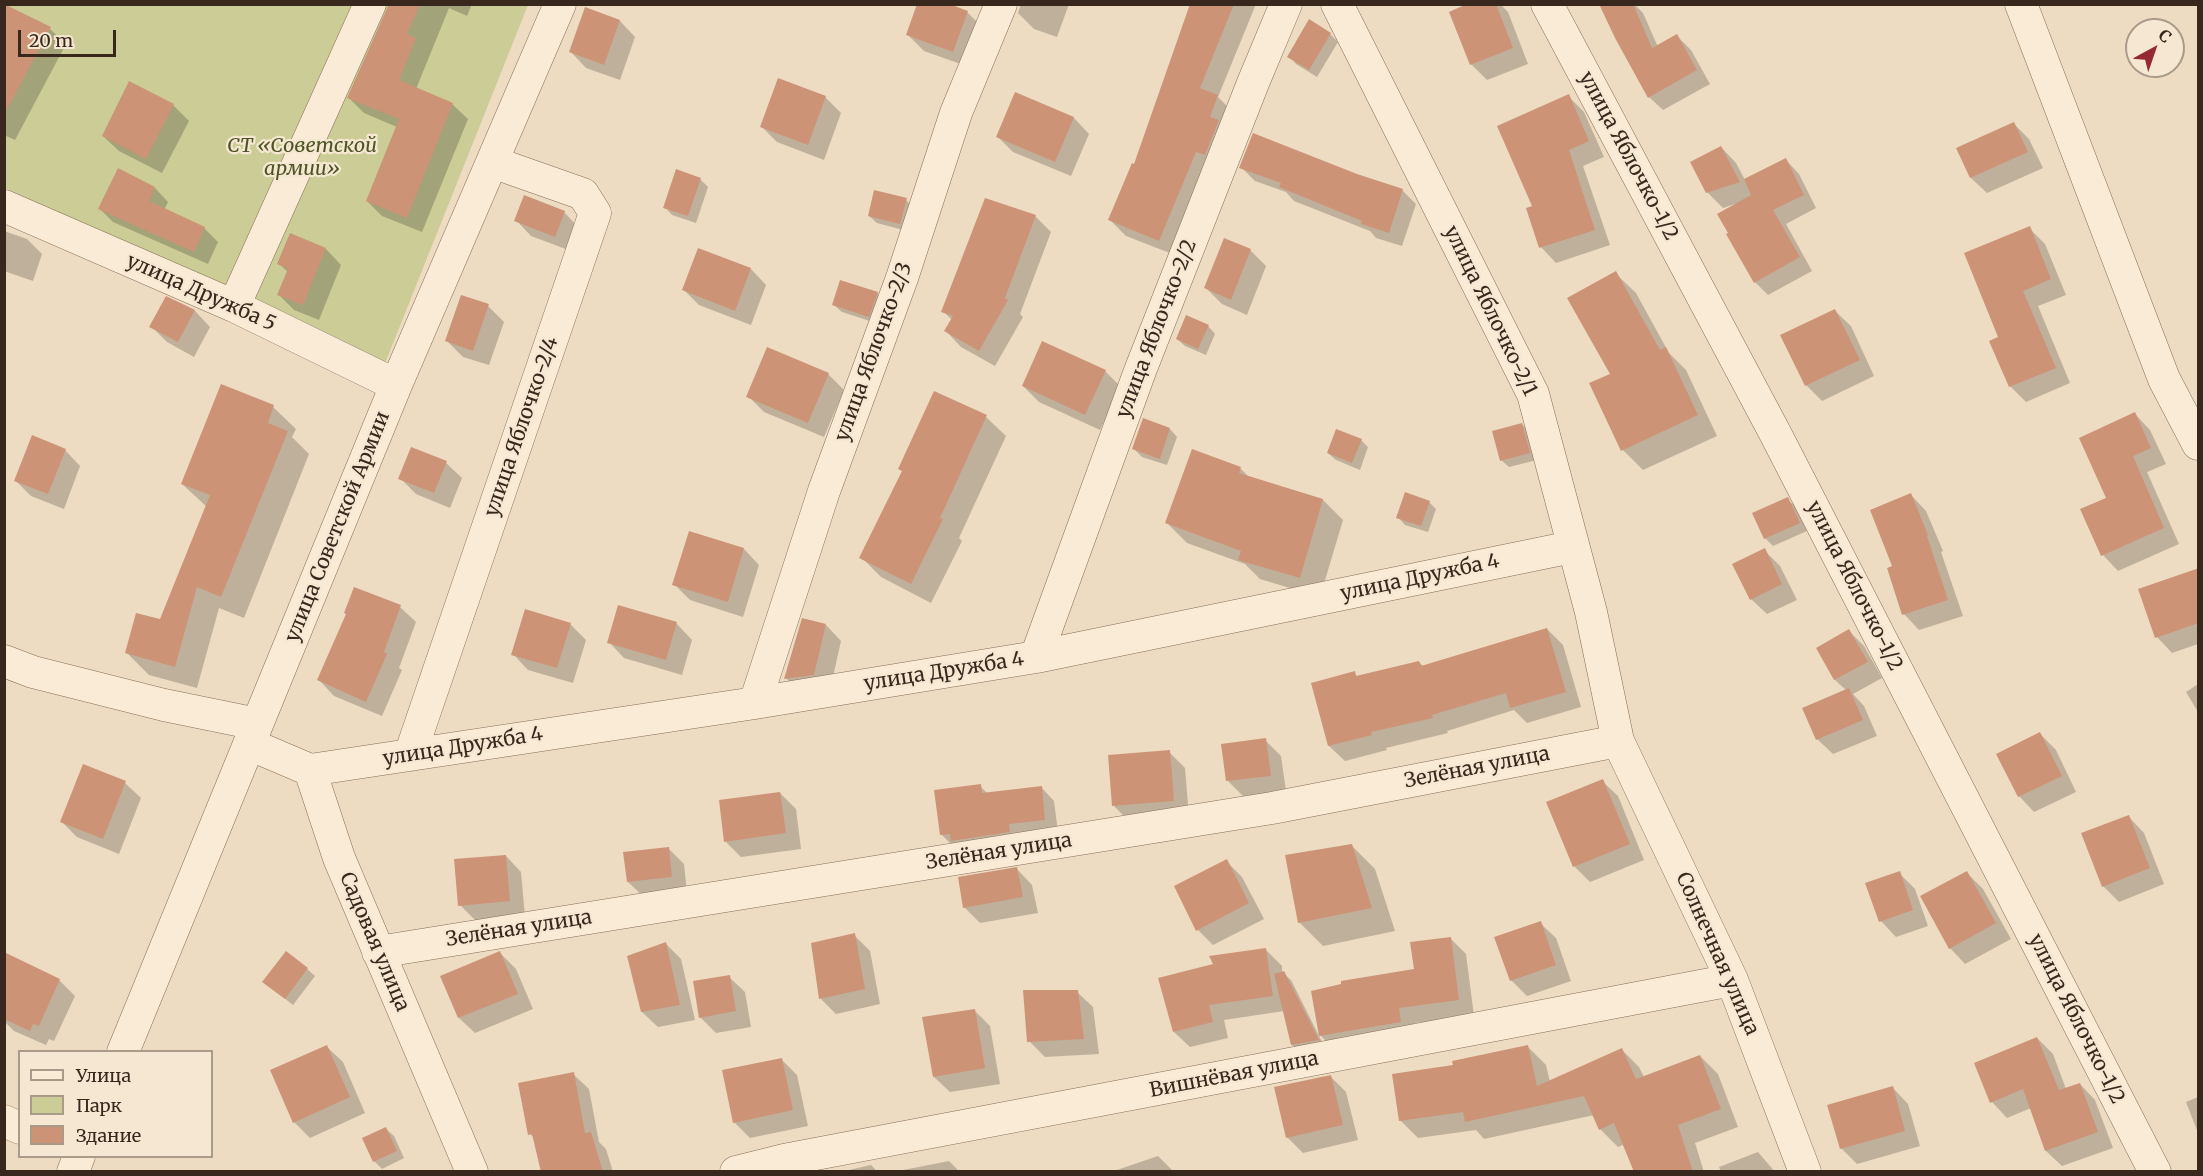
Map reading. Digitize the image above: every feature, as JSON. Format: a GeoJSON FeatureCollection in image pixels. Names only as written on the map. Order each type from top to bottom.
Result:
{"type":"FeatureCollection","features":[{"type":"Feature","properties":{"kind":"street"},"geometry":{"type":"LineString","coordinates":[[234,306],[370,4]]}},
{"type":"Feature","properties":{"kind":"street","name":"улица Советской Армии"},"geometry":{"type":"LineString","coordinates":[[124,1050],[396,385],[560,4]]}},
{"type":"Feature","properties":{"kind":"street","name":"улица Яблочко-2/3"},"geometry":{"type":"LineString","coordinates":[[754,703],[824,491],[902,278],[956,113],[1000,4]]}},
{"type":"Feature","properties":{"kind":"street","name":"улица Яблочко-2/2"},"geometry":{"type":"LineString","coordinates":[[1036,657],[1140,371],[1286,4]]}},
{"type":"Feature","properties":{"kind":"street","name":"улица Яблочко-2/1"},"geometry":{"type":"LineString","coordinates":[[1337,4],[1533,394],[1591,612],[1618,741]]}},
{"type":"Feature","properties":{"kind":"street","name":"улица Яблочко-1/2"},"geometry":{"type":"LineString","coordinates":[[1547,4],[1775,433],[2155,1172]]}},
{"type":"Feature","properties":{"kind":"street"},"geometry":{"type":"LineString","coordinates":[[2021,4],[2164,379],[2199,444]]}},
{"type":"Feature","properties":{"kind":"street","name":"улица Яблочко-2/4"},"geometry":{"type":"LineString","coordinates":[[410,755],[595,213],[583,194],[492,162]]}},
{"type":"Feature","properties":{"kind":"street","name":"улица Дружба 5"},"geometry":{"type":"LineString","coordinates":[[4,206],[234,306],[396,385]]}},
{"type":"Feature","properties":{"kind":"street","name":"улица Дружба 4"},"geometry":{"type":"LineString","coordinates":[[310,770],[754,703],[1036,657],[1572,547]]}},
{"type":"Feature","properties":{"kind":"street"},"geometry":{"type":"LineString","coordinates":[[4,661],[33,672],[164,705],[253,734],[310,770]]}},
{"type":"Feature","properties":{"kind":"street","name":"Зелёная улица"},"geometry":{"type":"LineString","coordinates":[[378,952],[1272,808],[1618,741]]}},
{"type":"Feature","properties":{"kind":"street","name":"Солнечная улица"},"geometry":{"type":"LineString","coordinates":[[1618,741],[1732,980],[1805,1172]]}},
{"type":"Feature","properties":{"kind":"street","name":"Садовая улица"},"geometry":{"type":"LineString","coordinates":[[310,770],[339,858],[472,1172]]}},
{"type":"Feature","properties":{"kind":"street","name":"Вишнёвая улица"},"geometry":{"type":"LineString","coordinates":[[736,1172],[784,1160],[1732,980]]}},
{"type":"Feature","properties":{"kind":"street"},"geometry":{"type":"LineString","coordinates":[[4,1121],[18,1127]]}},
{"type":"Feature","properties":{"kind":"green space","name":"СТ «Советской армии»"},"geometry":{"type":"Polygon","coordinates":[[[5,5],[528,5],[384,366],[5,188],[5,5]]]}},
{"type":"Feature","properties":{"kind":"building"},"geometry":{"type":"Polygon","coordinates":[[[4,4],[51,27],[4,115],[4,4]]]}},
{"type":"Feature","properties":{"kind":"building"},"geometry":{"type":"Polygon","coordinates":[[[389,4],[420,4],[407,34],[416,38],[399,80],[453,103],[407,218],[366,201],[399,119],[347,98],[389,4]]]}},
{"type":"Feature","properties":{"kind":"building"},"geometry":{"type":"Polygon","coordinates":[[[917,4],[949,4],[968,11],[953,52],[906,35],[917,4]]]}},
{"type":"Feature","properties":{"kind":"building"},"geometry":{"type":"Polygon","coordinates":[[[1190,4],[1234,4],[1200,88],[1218,95],[1210,117],[1219,120],[1205,155],[1196,152],[1159,241],[1108,220],[1132,163],[1134,164],[1190,4]]]}},
{"type":"Feature","properties":{"kind":"building"},"geometry":{"type":"Polygon","coordinates":[[[1467,4],[1496,4],[1513,48],[1470,65],[1449,12],[1467,4]]]}},
{"type":"Feature","properties":{"kind":"building"},"geometry":{"type":"Polygon","coordinates":[[[1599,4],[1633,4],[1652,48],[1677,34],[1697,70],[1648,98],[1599,4]]]}},
{"type":"Feature","properties":{"kind":"building"},"geometry":{"type":"Polygon","coordinates":[[[585,7],[620,20],[604,65],[569,52],[585,7]]]}},
{"type":"Feature","properties":{"kind":"building"},"geometry":{"type":"Polygon","coordinates":[[[1309,19],[1331,33],[1309,70],[1287,57],[1309,19]]]}},
{"type":"Feature","properties":{"kind":"building"},"geometry":{"type":"Polygon","coordinates":[[[778,78],[826,96],[808,145],[760,127],[778,78]]]}},
{"type":"Feature","properties":{"kind":"building"},"geometry":{"type":"Polygon","coordinates":[[[129,81],[174,104],[146,159],[102,136],[129,81]]]}},
{"type":"Feature","properties":{"kind":"building"},"geometry":{"type":"Polygon","coordinates":[[[1015,92],[1074,117],[1055,162],[996,137],[1015,92]]]}},
{"type":"Feature","properties":{"kind":"building"},"geometry":{"type":"Polygon","coordinates":[[[1569,94],[1589,141],[1569,150],[1595,230],[1539,248],[1526,208],[1532,206],[1497,126],[1569,94]]]}},
{"type":"Feature","properties":{"kind":"building"},"geometry":{"type":"Polygon","coordinates":[[[2014,122],[2028,152],[1970,178],[1956,148],[2014,122]]]}},
{"type":"Feature","properties":{"kind":"building"},"geometry":{"type":"Polygon","coordinates":[[[1253,133],[1357,174],[1403,189],[1389,233],[1361,224],[1362,221],[1279,187],[1281,183],[1239,168],[1253,133]]]}},
{"type":"Feature","properties":{"kind":"building"},"geometry":{"type":"Polygon","coordinates":[[[1721,146],[1740,182],[1706,193],[1690,162],[1721,146]]]}},
{"type":"Feature","properties":{"kind":"building"},"geometry":{"type":"Polygon","coordinates":[[[1786,158],[1804,195],[1773,210],[1800,257],[1754,283],[1717,214],[1751,195],[1744,179],[1786,158]]]}},
{"type":"Feature","properties":{"kind":"building"},"geometry":{"type":"Polygon","coordinates":[[[118,168],[155,187],[149,201],[205,227],[194,252],[98,209],[118,168]]]}},
{"type":"Feature","properties":{"kind":"building"},"geometry":{"type":"Polygon","coordinates":[[[676,169],[701,178],[688,216],[663,208],[676,169]]]}},
{"type":"Feature","properties":{"kind":"building"},"geometry":{"type":"Polygon","coordinates":[[[874,190],[907,198],[900,224],[868,216],[874,190]]]}},
{"type":"Feature","properties":{"kind":"building"},"geometry":{"type":"Polygon","coordinates":[[[524,195],[565,211],[555,237],[514,221],[524,195]]]}},
{"type":"Feature","properties":{"kind":"building"},"geometry":{"type":"Polygon","coordinates":[[[985,198],[1036,215],[1005,298],[1008,300],[979,351],[944,331],[953,316],[941,312],[985,198]]]}},
{"type":"Feature","properties":{"kind":"building"},"geometry":{"type":"Polygon","coordinates":[[[2030,226],[2051,279],[2023,291],[2056,368],[2009,387],[1989,341],[1998,337],[1964,253],[2030,226]]]}},
{"type":"Feature","properties":{"kind":"building"},"geometry":{"type":"Polygon","coordinates":[[[290,233],[326,248],[303,305],[277,295],[288,269],[277,264],[290,233]]]}},
{"type":"Feature","properties":{"kind":"building"},"geometry":{"type":"Polygon","coordinates":[[[1224,238],[1251,249],[1231,300],[1204,288],[1224,238]]]}},
{"type":"Feature","properties":{"kind":"building"},"geometry":{"type":"Polygon","coordinates":[[[698,248],[751,268],[735,311],[682,290],[698,248]]]}},
{"type":"Feature","properties":{"kind":"building"},"geometry":{"type":"Polygon","coordinates":[[[1616,271],[1660,350],[1666,347],[1698,415],[1621,451],[1589,383],[1610,374],[1567,298],[1616,271]]]}},
{"type":"Feature","properties":{"kind":"building"},"geometry":{"type":"Polygon","coordinates":[[[840,280],[878,292],[869,317],[832,305],[840,280]]]}},
{"type":"Feature","properties":{"kind":"building"},"geometry":{"type":"Polygon","coordinates":[[[461,295],[489,304],[473,351],[445,341],[461,295]]]}},
{"type":"Feature","properties":{"kind":"building"},"geometry":{"type":"Polygon","coordinates":[[[166,296],[195,310],[178,342],[149,327],[166,296]]]}},
{"type":"Feature","properties":{"kind":"building"},"geometry":{"type":"Polygon","coordinates":[[[1835,309],[1860,360],[1805,386],[1780,335],[1835,309]]]}},
{"type":"Feature","properties":{"kind":"building"},"geometry":{"type":"Polygon","coordinates":[[[1186,315],[1209,325],[1198,349],[1176,339],[1186,315]]]}},
{"type":"Feature","properties":{"kind":"building"},"geometry":{"type":"Polygon","coordinates":[[[1042,341],[1106,370],[1085,415],[1022,386],[1042,341]]]}},
{"type":"Feature","properties":{"kind":"building"},"geometry":{"type":"Polygon","coordinates":[[[767,347],[829,373],[808,423],[746,397],[767,347]]]}},
{"type":"Feature","properties":{"kind":"building"},"geometry":{"type":"Polygon","coordinates":[[[221,384],[274,405],[268,423],[288,431],[221,597],[197,587],[175,667],[125,653],[136,613],[160,619],[210,495],[181,484],[221,384]]]}},
{"type":"Feature","properties":{"kind":"building"},"geometry":{"type":"Polygon","coordinates":[[[934,391],[987,415],[940,518],[943,519],[911,584],[859,558],[902,471],[898,469],[934,391]]]}},
{"type":"Feature","properties":{"kind":"building"},"geometry":{"type":"Polygon","coordinates":[[[2135,412],[2151,448],[2133,456],[2164,528],[2101,556],[2080,509],[2106,498],[2079,438],[2135,412]]]}},
{"type":"Feature","properties":{"kind":"building"},"geometry":{"type":"Polygon","coordinates":[[[1143,418],[1170,428],[1160,459],[1132,449],[1143,418]]]}},
{"type":"Feature","properties":{"kind":"building"},"geometry":{"type":"Polygon","coordinates":[[[1522,423],[1530,453],[1500,461],[1492,431],[1522,423]]]}},
{"type":"Feature","properties":{"kind":"building"},"geometry":{"type":"Polygon","coordinates":[[[1336,429],[1362,439],[1352,463],[1327,453],[1336,429]]]}},
{"type":"Feature","properties":{"kind":"building"},"geometry":{"type":"Polygon","coordinates":[[[32,435],[66,449],[48,494],[14,481],[32,435]]]}},
{"type":"Feature","properties":{"kind":"building"},"geometry":{"type":"Polygon","coordinates":[[[411,447],[447,461],[434,493],[398,479],[411,447]]]}},
{"type":"Feature","properties":{"kind":"building"},"geometry":{"type":"Polygon","coordinates":[[[1192,449],[1241,467],[1239,473],[1323,499],[1300,578],[1238,560],[1241,551],[1165,523],[1192,449]]]}},
{"type":"Feature","properties":{"kind":"building"},"geometry":{"type":"Polygon","coordinates":[[[1405,492],[1430,501],[1421,526],[1396,518],[1405,492]]]}},
{"type":"Feature","properties":{"kind":"building"},"geometry":{"type":"Polygon","coordinates":[[[1911,493],[1928,535],[1948,600],[1902,615],[1887,568],[1892,566],[1870,510],[1911,493]]]}},
{"type":"Feature","properties":{"kind":"building"},"geometry":{"type":"Polygon","coordinates":[[[1788,497],[1800,523],[1764,539],[1752,513],[1788,497]]]}},
{"type":"Feature","properties":{"kind":"building"},"geometry":{"type":"Polygon","coordinates":[[[689,531],[744,548],[728,602],[672,585],[689,531]]]}},
{"type":"Feature","properties":{"kind":"building"},"geometry":{"type":"Polygon","coordinates":[[[1765,548],[1782,584],[1750,600],[1732,564],[1765,548]]]}},
{"type":"Feature","properties":{"kind":"building"},"geometry":{"type":"Polygon","coordinates":[[[2199,568],[2199,623],[2155,638],[2138,589],[2199,568]]]}},
{"type":"Feature","properties":{"kind":"building"},"geometry":{"type":"Polygon","coordinates":[[[354,587],[401,605],[384,652],[387,654],[366,702],[317,680],[346,614],[344,613],[354,587]]]}},
{"type":"Feature","properties":{"kind":"building"},"geometry":{"type":"Polygon","coordinates":[[[618,605],[677,622],[666,660],[607,643],[618,605]]]}},
{"type":"Feature","properties":{"kind":"building"},"geometry":{"type":"Polygon","coordinates":[[[525,609],[571,623],[557,668],[511,655],[525,609]]]}},
{"type":"Feature","properties":{"kind":"building"},"geometry":{"type":"Polygon","coordinates":[[[802,618],[826,624],[814,675],[784,679],[802,618]]]}},
{"type":"Feature","properties":{"kind":"building"},"geometry":{"type":"Polygon","coordinates":[[[1547,628],[1566,692],[1510,708],[1506,693],[1432,715],[1433,718],[1371,732],[1372,735],[1328,746],[1311,683],[1355,671],[1356,676],[1419,661],[1421,666],[1547,628]]]}},
{"type":"Feature","properties":{"kind":"building"},"geometry":{"type":"Polygon","coordinates":[[[1849,629],[1868,662],[1834,680],[1816,648],[1849,629]]]}},
{"type":"Feature","properties":{"kind":"building"},"geometry":{"type":"Polygon","coordinates":[[[1849,688],[1863,720],[1816,740],[1802,708],[1849,688]]]}},
{"type":"Feature","properties":{"kind":"building"},"geometry":{"type":"Polygon","coordinates":[[[2040,732],[2062,776],[2018,797],[1996,754],[2040,732]]]}},
{"type":"Feature","properties":{"kind":"building"},"geometry":{"type":"Polygon","coordinates":[[[1266,738],[1271,776],[1226,781],[1221,744],[1266,738]]]}},
{"type":"Feature","properties":{"kind":"building"},"geometry":{"type":"Polygon","coordinates":[[[1170,750],[1174,801],[1112,806],[1108,755],[1170,750]]]}},
{"type":"Feature","properties":{"kind":"building"},"geometry":{"type":"Polygon","coordinates":[[[83,764],[126,781],[103,839],[60,822],[83,764]]]}},
{"type":"Feature","properties":{"kind":"building"},"geometry":{"type":"Polygon","coordinates":[[[1603,779],[1630,844],[1573,867],[1546,802],[1603,779]]]}},
{"type":"Feature","properties":{"kind":"building"},"geometry":{"type":"Polygon","coordinates":[[[981,784],[982,793],[1042,786],[1045,820],[1009,824],[1010,832],[951,841],[950,834],[940,835],[934,790],[981,784]]]}},
{"type":"Feature","properties":{"kind":"building"},"geometry":{"type":"Polygon","coordinates":[[[780,792],[786,833],[724,842],[719,800],[780,792]]]}},
{"type":"Feature","properties":{"kind":"building"},"geometry":{"type":"Polygon","coordinates":[[[2129,815],[2150,868],[2102,887],[2081,833],[2129,815]]]}},
{"type":"Feature","properties":{"kind":"building"},"geometry":{"type":"Polygon","coordinates":[[[1352,844],[1372,908],[1298,923],[1285,855],[1352,844]]]}},
{"type":"Feature","properties":{"kind":"building"},"geometry":{"type":"Polygon","coordinates":[[[669,847],[672,877],[627,882],[623,852],[669,847]]]}},
{"type":"Feature","properties":{"kind":"building"},"geometry":{"type":"Polygon","coordinates":[[[506,855],[510,901],[458,906],[454,859],[506,855]]]}},
{"type":"Feature","properties":{"kind":"building"},"geometry":{"type":"Polygon","coordinates":[[[1227,859],[1249,903],[1196,931],[1174,886],[1227,859]]]}},
{"type":"Feature","properties":{"kind":"building"},"geometry":{"type":"Polygon","coordinates":[[[1017,867],[1023,897],[963,908],[958,877],[1017,867]]]}},
{"type":"Feature","properties":{"kind":"building"},"geometry":{"type":"Polygon","coordinates":[[[1900,871],[1913,910],[1879,922],[1865,883],[1900,871]]]}},
{"type":"Feature","properties":{"kind":"building"},"geometry":{"type":"Polygon","coordinates":[[[1967,871],[1996,923],[1949,949],[1920,896],[1967,871]]]}},
{"type":"Feature","properties":{"kind":"building"},"geometry":{"type":"Polygon","coordinates":[[[1541,921],[1556,965],[1510,981],[1494,937],[1541,921]]]}},
{"type":"Feature","properties":{"kind":"building"},"geometry":{"type":"Polygon","coordinates":[[[855,933],[865,989],[819,999],[811,943],[855,933]]]}},
{"type":"Feature","properties":{"kind":"building"},"geometry":{"type":"Polygon","coordinates":[[[1451,937],[1459,1000],[1399,1008],[1401,1022],[1319,1036],[1311,991],[1341,984],[1341,981],[1414,969],[1410,942],[1451,937]]]}},
{"type":"Feature","properties":{"kind":"building"},"geometry":{"type":"Polygon","coordinates":[[[666,942],[680,1005],[641,1012],[627,956],[666,942]]]}},
{"type":"Feature","properties":{"kind":"building"},"geometry":{"type":"Polygon","coordinates":[[[1266,948],[1273,996],[1209,1005],[1213,1022],[1173,1032],[1158,978],[1213,964],[1209,956],[1266,948]]]}},
{"type":"Feature","properties":{"kind":"building"},"geometry":{"type":"Polygon","coordinates":[[[286,951],[308,968],[285,999],[262,982],[286,951]]]}},
{"type":"Feature","properties":{"kind":"building"},"geometry":{"type":"Polygon","coordinates":[[[500,951],[518,994],[458,1018],[440,976],[500,951]]]}},
{"type":"Feature","properties":{"kind":"building"},"geometry":{"type":"Polygon","coordinates":[[[4,952],[60,979],[39,1026],[33,1024],[30,1031],[4,1019],[4,952]]]}},
{"type":"Feature","properties":{"kind":"building"},"geometry":{"type":"Polygon","coordinates":[[[1284,971],[1319,1040],[1291,1045],[1274,974],[1284,971]]]}},
{"type":"Feature","properties":{"kind":"building"},"geometry":{"type":"Polygon","coordinates":[[[730,975],[736,1011],[699,1018],[693,981],[730,975]]]}},
{"type":"Feature","properties":{"kind":"building"},"geometry":{"type":"Polygon","coordinates":[[[1023,990],[1078,990],[1084,1039],[1027,1042],[1023,990]]]}},
{"type":"Feature","properties":{"kind":"building"},"geometry":{"type":"Polygon","coordinates":[[[975,1009],[985,1068],[933,1077],[922,1017],[975,1009]]]}},
{"type":"Feature","properties":{"kind":"building"},"geometry":{"type":"Polygon","coordinates":[[[2037,1037],[2059,1090],[2080,1083],[2098,1132],[2045,1151],[2023,1089],[1990,1103],[1974,1063],[2037,1037]]]}},
{"type":"Feature","properties":{"kind":"building"},"geometry":{"type":"Polygon","coordinates":[[[327,1045],[350,1097],[293,1123],[270,1070],[327,1045]]]}},
{"type":"Feature","properties":{"kind":"building"},"geometry":{"type":"Polygon","coordinates":[[[1528,1045],[1537,1086],[1622,1048],[1636,1079],[1700,1055],[1721,1109],[1678,1125],[1693,1172],[1634,1172],[1614,1123],[1599,1130],[1584,1096],[1465,1122],[1463,1112],[1399,1121],[1392,1074],[1453,1065],[1452,1061],[1528,1045]]]}},
{"type":"Feature","properties":{"kind":"building"},"geometry":{"type":"Polygon","coordinates":[[[782,1058],[793,1110],[733,1123],[722,1070],[782,1058]]]}},
{"type":"Feature","properties":{"kind":"building"},"geometry":{"type":"Polygon","coordinates":[[[574,1072],[585,1133],[591,1132],[603,1172],[541,1172],[532,1134],[528,1135],[518,1083],[574,1072]]]}},
{"type":"Feature","properties":{"kind":"building"},"geometry":{"type":"Polygon","coordinates":[[[1331,1075],[1343,1125],[1286,1138],[1274,1087],[1331,1075]]]}},
{"type":"Feature","properties":{"kind":"building"},"geometry":{"type":"Polygon","coordinates":[[[1893,1086],[1905,1131],[1840,1149],[1827,1105],[1893,1086]]]}},
{"type":"Feature","properties":{"kind":"building"},"geometry":{"type":"Polygon","coordinates":[[[386,1127],[397,1151],[373,1162],[362,1138],[386,1127]]]}}]}
